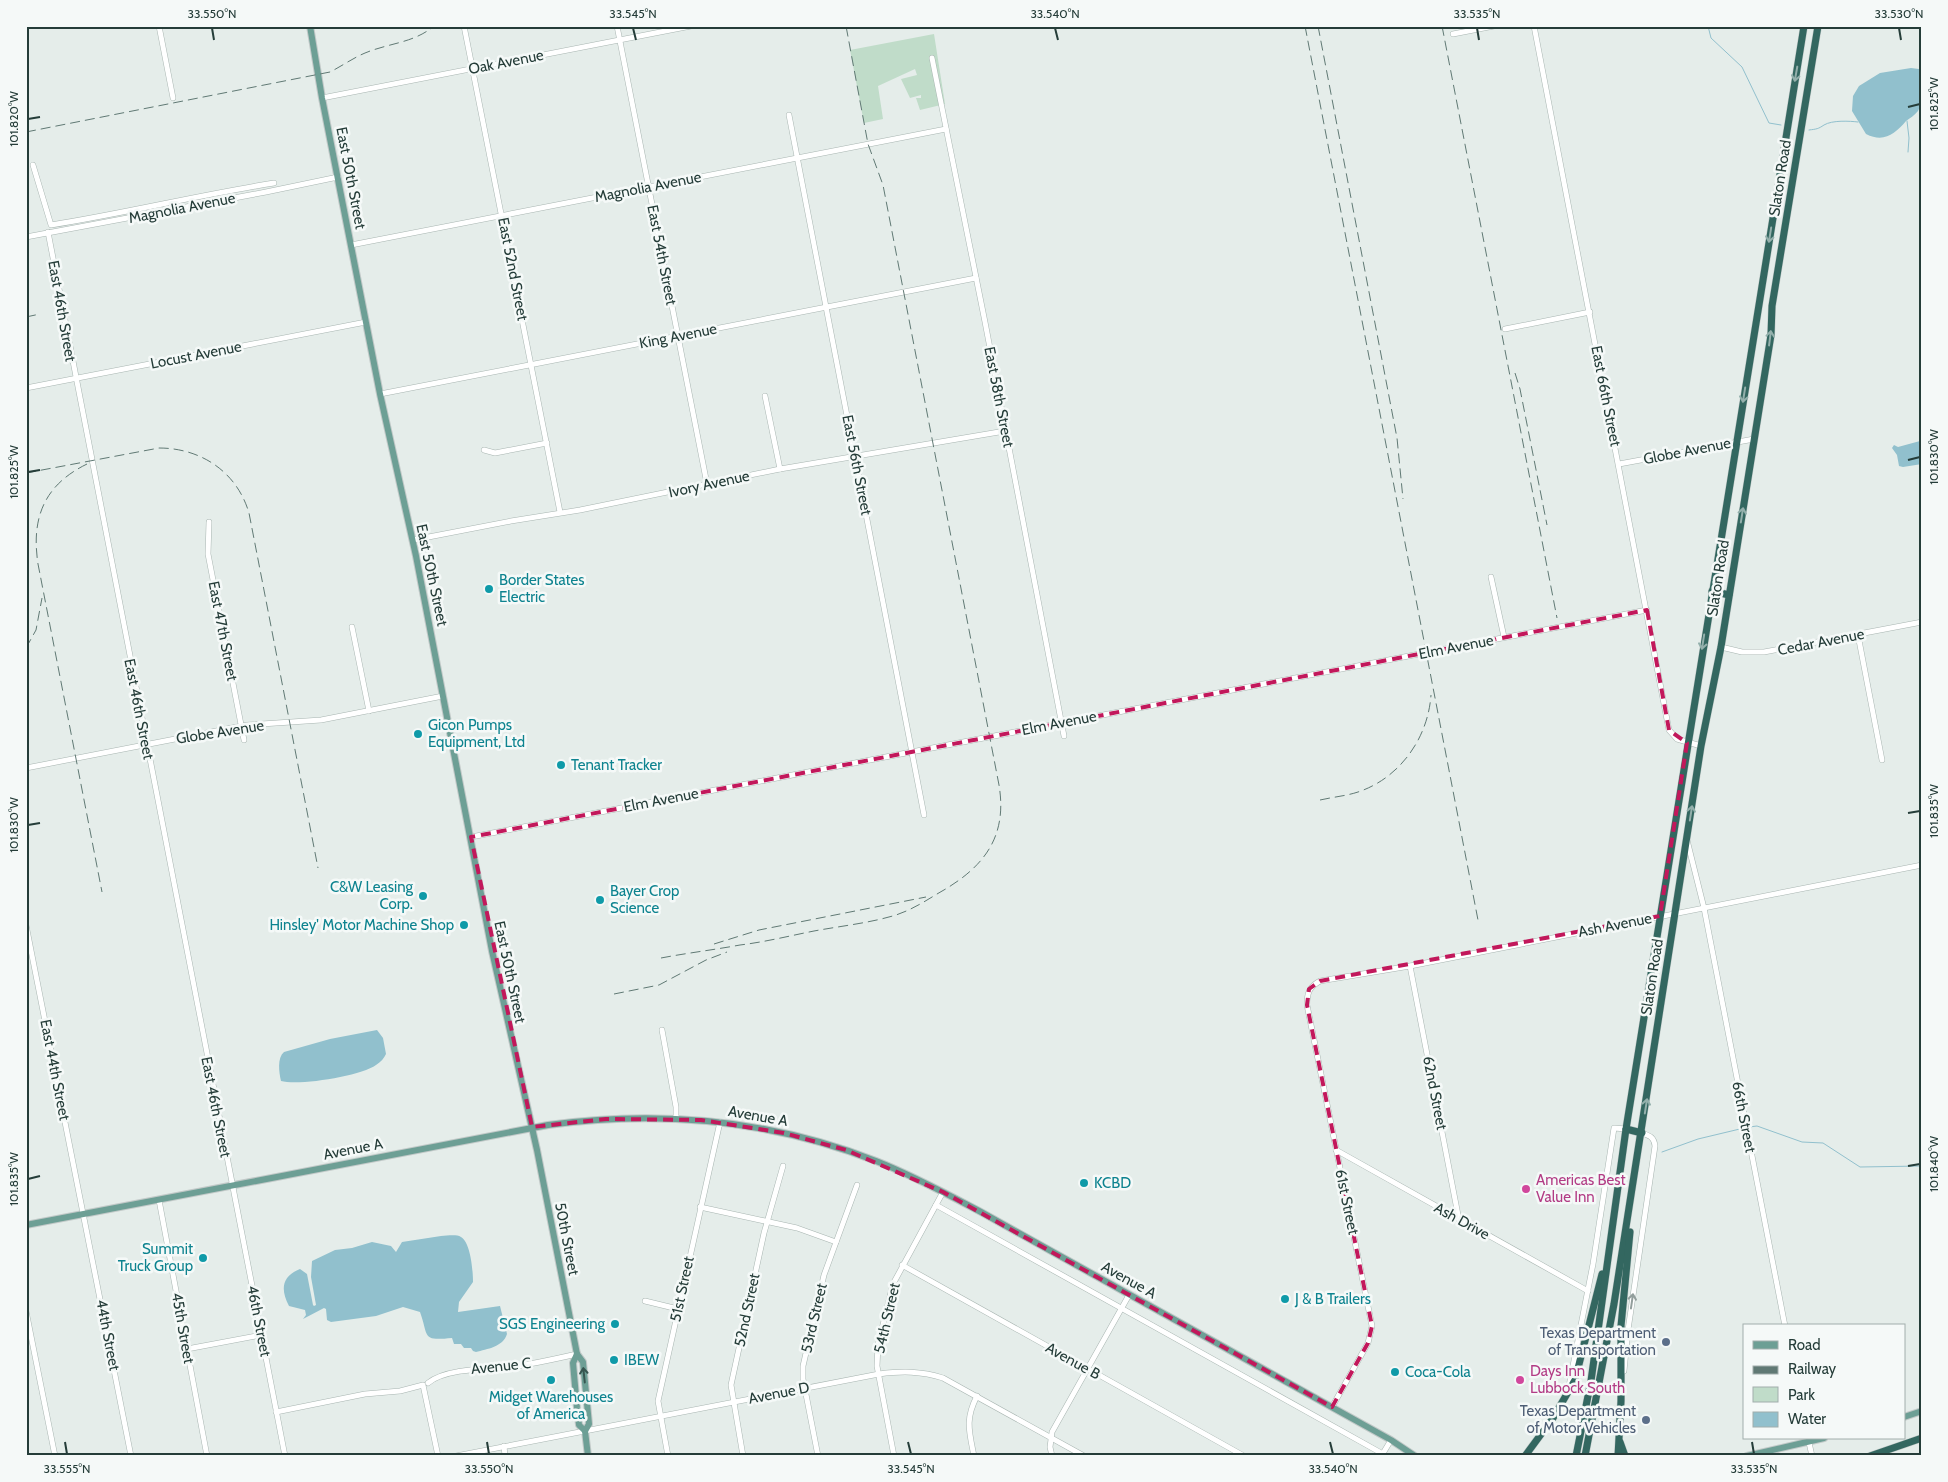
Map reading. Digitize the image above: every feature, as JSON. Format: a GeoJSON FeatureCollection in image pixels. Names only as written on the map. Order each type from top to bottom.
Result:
{"type":"FeatureCollection","features":[{"type":"Feature","properties":{"kind":"highway","name":"Slaton Road"},"geometry":{"type":"LineString","coordinates":[[1576,1456],[1591,1381],[1626,1129],[1804,26]]}},
{"type":"Feature","properties":{"kind":"highway","name":"Slaton Road"},"geometry":{"type":"LineString","coordinates":[[1585,1456],[1596,1405],[1633,1189],[1701,746],[1721,647],[1771,335],[1772,306],[1818,26]]}},
{"type":"Feature","properties":{"kind":"highway"},"geometry":{"type":"LineString","coordinates":[[1712,591],[1729,595]]}},
{"type":"Feature","properties":{"kind":"highway"},"geometry":{"type":"LineString","coordinates":[[1626,1129],[1642,1133]]}},
{"type":"Feature","properties":{"kind":"highway"},"geometry":{"type":"LineString","coordinates":[[1618,1456],[1621,1401],[1621,1326],[1633,1189]]}},
{"type":"Feature","properties":{"kind":"highway"},"geometry":{"type":"LineString","coordinates":[[1525,1456],[1553,1418],[1575,1380],[1609,1247]]}},
{"type":"Feature","properties":{"kind":"highway"},"geometry":{"type":"LineString","coordinates":[[1870,1456],[1922,1438]]}},
{"type":"Feature","properties":{"kind":"highway"},"geometry":{"type":"LineString","coordinates":[[1619,1439],[1625,1456]]}},
{"type":"Feature","properties":{"kind":"main road","name":"East 50th Street"},"geometry":{"type":"LineString","coordinates":[[310,26],[322,98],[380,394],[413,540],[500,989],[532,1128]]}},
{"type":"Feature","properties":{"kind":"main road","name":"Avenue A"},"geometry":{"type":"LineString","coordinates":[[26,1225],[532,1128],[606,1119],[676,1118],[720,1122],[784,1133],[835,1146],[878,1162],[943,1192],[1332,1407],[1391,1440],[1415,1456]]}},
{"type":"Feature","properties":{"kind":"main road","name":"50th Street"},"geometry":{"type":"LineString","coordinates":[[532,1128],[577,1354],[582,1362],[589,1424],[585,1431],[588,1456]]}},
{"type":"Feature","properties":{"kind":"main road","name":"50th Street"},"geometry":{"type":"LineString","coordinates":[[577,1354],[573,1363],[577,1408],[579,1426],[585,1431]]}},
{"type":"Feature","properties":{"kind":"main road"},"geometry":{"type":"LineString","coordinates":[[1906,1417],[1922,1413]]}},
{"type":"Feature","properties":{"kind":"main road"},"geometry":{"type":"LineString","coordinates":[[1747,1456],[1809,1440]]}},
{"type":"Feature","properties":{"kind":"street"},"geometry":{"type":"LineString","coordinates":[[159,26],[173,98]]}},
{"type":"Feature","properties":{"kind":"street","name":"East 52nd Street"},"geometry":{"type":"LineString","coordinates":[[464,26],[560,512]]}},
{"type":"Feature","properties":{"kind":"street","name":"East 54th Street"},"geometry":{"type":"LineString","coordinates":[[617,26],[707,484]]}},
{"type":"Feature","properties":{"kind":"street","name":"Oak Avenue"},"geometry":{"type":"LineString","coordinates":[[322,98],[691,26]]}},
{"type":"Feature","properties":{"kind":"street"},"geometry":{"type":"LineString","coordinates":[[1453,34],[1494,26]]}},
{"type":"Feature","properties":{"kind":"street","name":"East 66th Street"},"geometry":{"type":"LineString","coordinates":[[1534,26],[1669,730],[1674,737],[1687,743],[1701,746]]}},
{"type":"Feature","properties":{"kind":"street","name":"East 58th Street"},"geometry":{"type":"LineString","coordinates":[[932,58],[1064,736]]}},
{"type":"Feature","properties":{"kind":"street","name":"East 56th Street"},"geometry":{"type":"LineString","coordinates":[[789,115],[924,815]]}},
{"type":"Feature","properties":{"kind":"street","name":"Magnolia Avenue"},"geometry":{"type":"LineString","coordinates":[[351,245],[946,129]]}},
{"type":"Feature","properties":{"kind":"street"},"geometry":{"type":"LineString","coordinates":[[33,165],[51,225],[117,214],[246,187],[274,184]]}},
{"type":"Feature","properties":{"kind":"street","name":"Magnolia Avenue"},"geometry":{"type":"LineString","coordinates":[[26,237],[338,177]]}},
{"type":"Feature","properties":{"kind":"street","name":"East 46th Street"},"geometry":{"type":"LineString","coordinates":[[48,232],[146,746],[233,1185]]}},
{"type":"Feature","properties":{"kind":"street","name":"King Avenue"},"geometry":{"type":"LineString","coordinates":[[380,394],[531,363],[976,278]]}},
{"type":"Feature","properties":{"kind":"street"},"geometry":{"type":"LineString","coordinates":[[1505,328],[1590,312]]}},
{"type":"Feature","properties":{"kind":"street","name":"Locust Avenue"},"geometry":{"type":"LineString","coordinates":[[26,388],[366,322]]}},
{"type":"Feature","properties":{"kind":"street"},"geometry":{"type":"LineString","coordinates":[[765,396],[780,469]]}},
{"type":"Feature","properties":{"kind":"street","name":"Ivory Avenue"},"geometry":{"type":"LineString","coordinates":[[413,540],[560,512],[580,510],[780,469],[1006,431]]}},
{"type":"Feature","properties":{"kind":"street","name":"Globe Avenue"},"geometry":{"type":"LineString","coordinates":[[1619,464],[1754,439]]}},
{"type":"Feature","properties":{"kind":"street"},"geometry":{"type":"LineString","coordinates":[[484,450],[494,453],[547,443]]}},
{"type":"Feature","properties":{"kind":"street","name":"East 47th Street"},"geometry":{"type":"LineString","coordinates":[[209,522],[208,554],[244,740]]}},
{"type":"Feature","properties":{"kind":"street"},"geometry":{"type":"LineString","coordinates":[[1492,577],[1504,638]]}},
{"type":"Feature","properties":{"kind":"street","name":"Elm Avenue"},"geometry":{"type":"LineString","coordinates":[[471,837],[1647,610]]}},
{"type":"Feature","properties":{"kind":"street","name":"Cedar Avenue"},"geometry":{"type":"LineString","coordinates":[[1721,647],[1742,652],[1764,652],[1922,622]]}},
{"type":"Feature","properties":{"kind":"street"},"geometry":{"type":"LineString","coordinates":[[352,628],[369,711]]}},
{"type":"Feature","properties":{"kind":"street"},"geometry":{"type":"LineString","coordinates":[[1858,635],[1882,760]]}},
{"type":"Feature","properties":{"kind":"street","name":"Globe Avenue"},"geometry":{"type":"LineString","coordinates":[[26,768],[242,726],[306,722],[443,696]]}},
{"type":"Feature","properties":{"kind":"street"},"geometry":{"type":"LineString","coordinates":[[1687,839],[1704,908]]}},
{"type":"Feature","properties":{"kind":"street","name":"Ash Avenue"},"geometry":{"type":"LineString","coordinates":[[1309,989],[1320,981],[1410,966],[1922,865]]}},
{"type":"Feature","properties":{"kind":"street","name":"66th Street"},"geometry":{"type":"LineString","coordinates":[[1704,908],[1785,1324]]}},
{"type":"Feature","properties":{"kind":"street","name":"East 44th Street"},"geometry":{"type":"LineString","coordinates":[[26,925],[84,1214]]}},
{"type":"Feature","properties":{"kind":"street","name":"62nd Street"},"geometry":{"type":"LineString","coordinates":[[1410,966],[1459,1220]]}},
{"type":"Feature","properties":{"kind":"street","name":"61st Street"},"geometry":{"type":"LineString","coordinates":[[1309,989],[1306,1006],[1372,1326],[1368,1343],[1332,1407]]}},
{"type":"Feature","properties":{"kind":"street"},"geometry":{"type":"LineString","coordinates":[[662,1030],[676,1107],[676,1118]]}},
{"type":"Feature","properties":{"kind":"street","name":"51st Street"},"geometry":{"type":"LineString","coordinates":[[668,1456],[658,1401],[720,1122]]}},
{"type":"Feature","properties":{"kind":"street"},"geometry":{"type":"LineString","coordinates":[[1567,1394],[1588,1291],[1614,1128],[1626,1129]]}},
{"type":"Feature","properties":{"kind":"street"},"geometry":{"type":"LineString","coordinates":[[1621,1401],[1628,1330],[1655,1146],[1651,1136],[1642,1133]]}},
{"type":"Feature","properties":{"kind":"street","name":"Ash Drive"},"geometry":{"type":"LineString","coordinates":[[1336,1150],[1588,1291]]}},
{"type":"Feature","properties":{"kind":"street","name":"52nd Street"},"geometry":{"type":"LineString","coordinates":[[743,1456],[730,1385],[767,1222],[783,1166]]}},
{"type":"Feature","properties":{"kind":"street","name":"46th Street"},"geometry":{"type":"LineString","coordinates":[[233,1185],[285,1456]]}},
{"type":"Feature","properties":{"kind":"street","name":"53rd Street"},"geometry":{"type":"LineString","coordinates":[[818,1456],[802,1374],[821,1286],[857,1185]]}},
{"type":"Feature","properties":{"kind":"street","name":"54th Street"},"geometry":{"type":"LineString","coordinates":[[894,1456],[876,1355],[889,1296],[902,1265],[943,1192]]}},
{"type":"Feature","properties":{"kind":"street","name":"45th Street"},"geometry":{"type":"LineString","coordinates":[[159,1200],[207,1456]]}},
{"type":"Feature","properties":{"kind":"street","name":"Avenue A"},"geometry":{"type":"LineString","coordinates":[[936,1205],[1383,1455]]}},
{"type":"Feature","properties":{"kind":"street"},"geometry":{"type":"LineString","coordinates":[[700,1207],[801,1230],[836,1242]]}},
{"type":"Feature","properties":{"kind":"street","name":"44th Street"},"geometry":{"type":"LineString","coordinates":[[84,1214],[132,1456]]}},
{"type":"Feature","properties":{"kind":"street","name":"Avenue B"},"geometry":{"type":"LineString","coordinates":[[902,1265],[1244,1456]]}},
{"type":"Feature","properties":{"kind":"street"},"geometry":{"type":"LineString","coordinates":[[1052,1456],[1050,1437],[1129,1295]]}},
{"type":"Feature","properties":{"kind":"street"},"geometry":{"type":"LineString","coordinates":[[645,1301],[678,1309]]}},
{"type":"Feature","properties":{"kind":"street"},"geometry":{"type":"LineString","coordinates":[[26,1311],[55,1456]]}},
{"type":"Feature","properties":{"kind":"street"},"geometry":{"type":"LineString","coordinates":[[187,1349],[261,1334]]}},
{"type":"Feature","properties":{"kind":"street","name":"Avenue C"},"geometry":{"type":"LineString","coordinates":[[276,1412],[364,1394],[400,1391],[426,1384],[435,1378],[468,1369],[510,1367],[577,1354]]}},
{"type":"Feature","properties":{"kind":"street","name":"Avenue D"},"geometry":{"type":"LineString","coordinates":[[456,1456],[878,1374],[906,1371],[924,1372],[943,1378],[1084,1456]]}},
{"type":"Feature","properties":{"kind":"street"},"geometry":{"type":"LineString","coordinates":[[426,1384],[438,1456]]}},
{"type":"Feature","properties":{"kind":"street"},"geometry":{"type":"LineString","coordinates":[[974,1456],[968,1423],[971,1408],[977,1396]]}},
{"type":"Feature","properties":{"kind":"street"},"geometry":{"type":"LineString","coordinates":[[1383,1455],[1391,1440]]}},
{"type":"Feature","properties":{"kind":"street"},"geometry":{"type":"LineString","coordinates":[[1809,1440],[1812,1454]]}},
{"type":"Feature","properties":{"kind":"street"},"geometry":{"type":"LineString","coordinates":[[504,1446],[506,1456]]}},
{"type":"Feature","properties":{"kind":"highlighted area"},"geometry":{"type":"Polygon","coordinates":[[[1647,610],[1669,730],[1687,743],[1660,916],[1320,981],[1309,989],[1307,1005],[1372,1326],[1368,1343],[1332,1407],[943,1192],[846,1150],[784,1133],[701,1120],[606,1119],[532,1127],[471,837],[1647,610]]]}},
{"type":"Feature","properties":{"kind":"green space"},"geometry":{"type":"Polygon","coordinates":[[[934,34],[945,104],[920,110],[916,98],[921,98],[921,95],[910,98],[901,79],[917,75],[915,69],[878,86],[883,119],[864,123],[850,50],[934,34]]]}},
{"type":"Feature","properties":{"kind":"water"},"geometry":{"type":"Polygon","coordinates":[[[1911,68],[1919,69],[1921,78],[1922,96],[1918,111],[1889,136],[1878,138],[1866,134],[1852,111],[1853,96],[1859,86],[1880,73],[1911,68]]]}},
{"type":"Feature","properties":{"kind":"water"},"geometry":{"type":"Polygon","coordinates":[[[1922,441],[1922,464],[1899,466],[1897,455],[1892,448],[1894,445],[1898,447],[1922,441]]]}},
{"type":"Feature","properties":{"kind":"water"},"geometry":{"type":"Polygon","coordinates":[[[377,1030],[383,1038],[386,1054],[376,1065],[357,1073],[330,1079],[301,1082],[281,1081],[279,1061],[284,1052],[330,1039],[377,1030]]]}},
{"type":"Feature","properties":{"kind":"water"},"geometry":{"type":"Polygon","coordinates":[[[454,1235],[461,1237],[467,1245],[471,1258],[473,1282],[459,1302],[458,1312],[500,1306],[507,1334],[502,1342],[494,1347],[476,1352],[471,1348],[464,1348],[461,1344],[454,1344],[452,1338],[431,1338],[426,1332],[420,1312],[403,1307],[376,1316],[331,1322],[327,1320],[326,1309],[324,1308],[303,1319],[306,1315],[305,1310],[289,1306],[286,1300],[284,1284],[286,1279],[289,1275],[300,1269],[307,1274],[313,1305],[316,1305],[311,1277],[312,1261],[335,1250],[352,1248],[372,1242],[391,1246],[396,1252],[402,1242],[454,1235]]]}},
{"type":"Feature","properties":{"kind":"waterway"},"geometry":{"type":"LineString","coordinates":[[1708,26],[1711,38],[1742,67],[1769,123],[1781,125]]}},
{"type":"Feature","properties":{"kind":"waterway"},"geometry":{"type":"LineString","coordinates":[[1920,105],[1922,109]]}},
{"type":"Feature","properties":{"kind":"waterway"},"geometry":{"type":"LineString","coordinates":[[1907,121],[1908,152]]}},
{"type":"Feature","properties":{"kind":"waterway"},"geometry":{"type":"LineString","coordinates":[[1809,130],[1817,129],[1832,122],[1858,122]]}},
{"type":"Feature","properties":{"kind":"waterway"},"geometry":{"type":"LineString","coordinates":[[1749,1127],[1757,1126],[1802,1142],[1823,1143],[1860,1167],[1922,1166]]}},
{"type":"Feature","properties":{"kind":"waterway"},"geometry":{"type":"LineString","coordinates":[[1662,1152],[1698,1139],[1744,1128]]}},
{"type":"Feature","properties":{"kind":"railway"},"geometry":{"type":"LineString","coordinates":[[26,132],[330,72],[365,53],[418,36],[434,26]]}},
{"type":"Feature","properties":{"kind":"railway"},"geometry":{"type":"LineString","coordinates":[[661,958],[759,942],[886,918],[902,913],[953,884],[979,863],[995,837],[999,821],[1001,804],[999,785],[883,185],[868,144],[846,26]]}},
{"type":"Feature","properties":{"kind":"railway"},"geometry":{"type":"LineString","coordinates":[[1305,26],[1478,920]]}},
{"type":"Feature","properties":{"kind":"railway"},"geometry":{"type":"LineString","coordinates":[[1318,26],[1397,438],[1403,499]]}},
{"type":"Feature","properties":{"kind":"railway"},"geometry":{"type":"LineString","coordinates":[[1442,26],[1557,618]]}},
{"type":"Feature","properties":{"kind":"railway"},"geometry":{"type":"LineString","coordinates":[[26,317],[40,314]]}},
{"type":"Feature","properties":{"kind":"railway"},"geometry":{"type":"LineString","coordinates":[[1515,373],[1520,389],[1547,525]]}},
{"type":"Feature","properties":{"kind":"railway"},"geometry":{"type":"LineString","coordinates":[[26,473],[159,448],[189,452],[203,458],[226,474],[236,486],[249,513],[318,868]]}},
{"type":"Feature","properties":{"kind":"railway"},"geometry":{"type":"LineString","coordinates":[[87,464],[72,472],[51,493],[39,518],[36,547],[102,892]]}},
{"type":"Feature","properties":{"kind":"railway"},"geometry":{"type":"LineString","coordinates":[[26,648],[36,630],[42,598]]}},
{"type":"Feature","properties":{"kind":"railway"},"geometry":{"type":"LineString","coordinates":[[1320,800],[1349,795],[1373,786],[1399,766],[1418,741],[1429,711],[1431,695]]}},
{"type":"Feature","properties":{"kind":"railway"},"geometry":{"type":"LineString","coordinates":[[714,944],[759,930],[926,897]]}},
{"type":"Feature","properties":{"kind":"railway"},"geometry":{"type":"LineString","coordinates":[[614,994],[659,985],[706,960],[727,952]]}},
{"type":"Feature","properties":{"kind":"place","name":"Border States Electric"},"geometry":{"type":"Point","coordinates":[489,589]}},
{"type":"Feature","properties":{"kind":"place","name":"Gicon Pumps Equipment, Ltd"},"geometry":{"type":"Point","coordinates":[418,734]}},
{"type":"Feature","properties":{"kind":"place","name":"Tenant Tracker"},"geometry":{"type":"Point","coordinates":[561,765]}},
{"type":"Feature","properties":{"kind":"place","name":"C&W Leasing Corp."},"geometry":{"type":"Point","coordinates":[423,896]}},
{"type":"Feature","properties":{"kind":"place","name":"Bayer Crop Science"},"geometry":{"type":"Point","coordinates":[600,900]}},
{"type":"Feature","properties":{"kind":"place","name":"Hinsley' Motor Machine Shop"},"geometry":{"type":"Point","coordinates":[464,925]}},
{"type":"Feature","properties":{"kind":"place","name":"KCBD"},"geometry":{"type":"Point","coordinates":[1084,1183]}},
{"type":"Feature","properties":{"kind":"place","name":"Americas Best Value Inn"},"geometry":{"type":"Point","coordinates":[1526,1189]}},
{"type":"Feature","properties":{"kind":"place","name":"Summit Truck Group"},"geometry":{"type":"Point","coordinates":[203,1258]}},
{"type":"Feature","properties":{"kind":"place","name":"J & B Trailers"},"geometry":{"type":"Point","coordinates":[1285,1299]}},
{"type":"Feature","properties":{"kind":"place","name":"SGS Engineering"},"geometry":{"type":"Point","coordinates":[615,1324]}},
{"type":"Feature","properties":{"kind":"place","name":"Texas Department of Transportation"},"geometry":{"type":"Point","coordinates":[1666,1342]}},
{"type":"Feature","properties":{"kind":"place","name":"IBEW"},"geometry":{"type":"Point","coordinates":[614,1360]}},
{"type":"Feature","properties":{"kind":"place","name":"Coca-Cola"},"geometry":{"type":"Point","coordinates":[1395,1372]}},
{"type":"Feature","properties":{"kind":"place","name":"Midget Warehouses of America"},"geometry":{"type":"Point","coordinates":[551,1380]}},
{"type":"Feature","properties":{"kind":"place","name":"Days Inn Lubbock South"},"geometry":{"type":"Point","coordinates":[1520,1380]}},
{"type":"Feature","properties":{"kind":"place","name":"Texas Department of Motor Vehicles"},"geometry":{"type":"Point","coordinates":[1646,1420]}}]}
